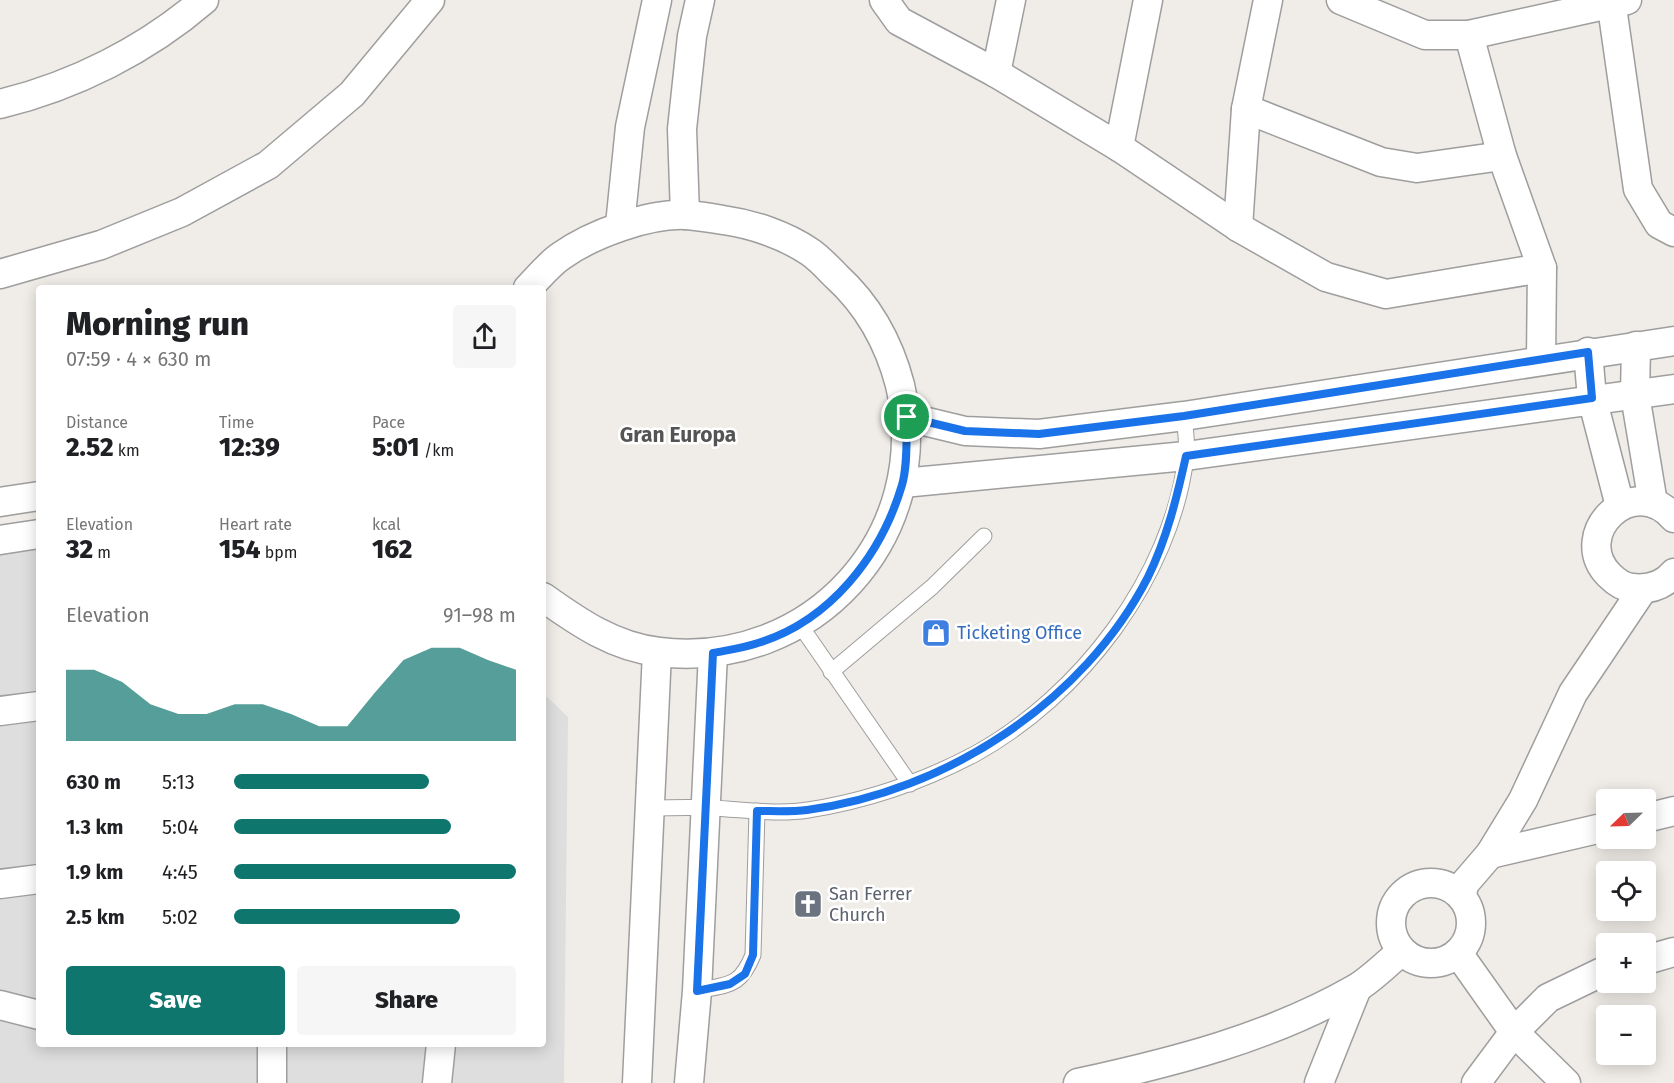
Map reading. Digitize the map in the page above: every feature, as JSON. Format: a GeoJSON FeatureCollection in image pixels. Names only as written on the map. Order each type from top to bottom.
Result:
{"type":"FeatureCollection","features":[{"type":"Feature","properties":{"kind":"street"},"geometry":{"type":"LineString","coordinates":[[0,104],[38,95],[111,62],[172,28],[204,0]]}},
{"type":"Feature","properties":{"kind":"street"},"geometry":{"type":"LineString","coordinates":[[0,274],[101,245],[162,220],[268,165],[352,94],[430,0]]}},
{"type":"Feature","properties":{"kind":"street"},"geometry":{"type":"LineString","coordinates":[[620,225],[630,127],[657,0]]}},
{"type":"Feature","properties":{"kind":"street"},"geometry":{"type":"LineString","coordinates":[[685,215],[682,129],[692,36],[699,0]]}},
{"type":"Feature","properties":{"kind":"street"},"geometry":{"type":"LineString","coordinates":[[884,0],[899,21],[996,73],[1119,147],[1238,227],[1326,276],[1386,294],[1542,268]]}},
{"type":"Feature","properties":{"kind":"street"},"geometry":{"type":"LineString","coordinates":[[996,73],[1011,0]]}},
{"type":"Feature","properties":{"kind":"street"},"geometry":{"type":"LineString","coordinates":[[1119,147],[1148,0]]}},
{"type":"Feature","properties":{"kind":"street"},"geometry":{"type":"LineString","coordinates":[[1238,227],[1246,109],[1268,0]]}},
{"type":"Feature","properties":{"kind":"street"},"geometry":{"type":"LineString","coordinates":[[1341,0],[1425,35],[1469,35],[1616,1],[1638,189],[1659,224],[1674,232]]}},
{"type":"Feature","properties":{"kind":"street"},"geometry":{"type":"LineString","coordinates":[[1469,35],[1502,156],[1542,268],[1541,360]]}},
{"type":"Feature","properties":{"kind":"street"},"geometry":{"type":"LineString","coordinates":[[1246,109],[1381,162],[1417,168],[1502,156]]}},
{"type":"Feature","properties":{"kind":"street"},"geometry":{"type":"LineString","coordinates":[[531,285],[560,256],[620,225],[685,215],[750,223],[809,251],[858,296],[892,353],[907,417],[903,483],[882,539],[847,587],[800,625],[758,643],[713,653],[657,652],[595,633],[546,599]]}},
{"type":"Feature","properties":{"kind":"street"},"geometry":{"type":"LineString","coordinates":[[907,417],[965,431],[1039,434],[1184,416],[1674,340]]}},
{"type":"Feature","properties":{"kind":"street"},"geometry":{"type":"LineString","coordinates":[[1636,346],[1635,395],[1664,510]]}},
{"type":"Feature","properties":{"kind":"street"},"geometry":{"type":"LineString","coordinates":[[1588,352],[1592,398],[1620,506]]}},
{"type":"Feature","properties":{"kind":"street"},"geometry":{"type":"LineString","coordinates":[[903,483],[1186,456],[1592,398],[1674,389]]}},
{"type":"Feature","properties":{"kind":"street"},"geometry":{"type":"LineString","coordinates":[[0,502],[36,496]]}},
{"type":"Feature","properties":{"kind":"street"},"geometry":{"type":"LineString","coordinates":[[1664,510],[1642,501],[1620,506],[1608,515],[1600,527],[1596,542],[1598,557],[1604,570],[1615,581],[1628,588],[1643,589],[1657,586],[1674,573]]}},
{"type":"Feature","properties":{"kind":"street"},"geometry":{"type":"LineString","coordinates":[[0,540],[36,534]]}},
{"type":"Feature","properties":{"kind":"street"},"geometry":{"type":"LineString","coordinates":[[1461,896],[1465,883],[1490,854],[1522,800],[1573,693],[1643,589]]}},
{"type":"Feature","properties":{"kind":"street"},"geometry":{"type":"LineString","coordinates":[[637,1083],[657,652]]}},
{"type":"Feature","properties":{"kind":"street"},"geometry":{"type":"LineString","coordinates":[[689,1083],[697,991],[713,653]]}},
{"type":"Feature","properties":{"kind":"street"},"geometry":{"type":"LineString","coordinates":[[0,711],[36,706]]}},
{"type":"Feature","properties":{"kind":"street"},"geometry":{"type":"LineString","coordinates":[[1656,816],[1674,811]]}},
{"type":"Feature","properties":{"kind":"street"},"geometry":{"type":"LineString","coordinates":[[1490,854],[1596,829]]}},
{"type":"Feature","properties":{"kind":"street"},"geometry":{"type":"LineString","coordinates":[[0,884],[36,879]]}},
{"type":"Feature","properties":{"kind":"street"},"geometry":{"type":"LineString","coordinates":[[1432,882],[1448,886],[1461,896],[1469,909],[1471,925],[1468,940],[1458,953],[1445,961],[1430,964],[1414,960],[1402,951],[1393,938],[1390,922],[1394,906],[1403,893],[1416,885],[1432,882]]}},
{"type":"Feature","properties":{"kind":"street"},"geometry":{"type":"LineString","coordinates":[[1078,1083],[1150,1075],[1272,1031],[1357,988],[1402,951]]}},
{"type":"Feature","properties":{"kind":"street"},"geometry":{"type":"LineString","coordinates":[[1656,957],[1674,952]]}},
{"type":"Feature","properties":{"kind":"street"},"geometry":{"type":"LineString","coordinates":[[1458,953],[1514,1032],[1566,1083]]}},
{"type":"Feature","properties":{"kind":"street"},"geometry":{"type":"LineString","coordinates":[[1476,1083],[1514,1032],[1548,998],[1596,975]]}},
{"type":"Feature","properties":{"kind":"street"},"geometry":{"type":"LineString","coordinates":[[1318,1083],[1357,988]]}},
{"type":"Feature","properties":{"kind":"street"},"geometry":{"type":"LineString","coordinates":[[0,1005],[36,1014]]}},
{"type":"Feature","properties":{"kind":"street"},"geometry":{"type":"LineString","coordinates":[[272,1047],[272,1083]]}},
{"type":"Feature","properties":{"kind":"street"},"geometry":{"type":"LineString","coordinates":[[437,1083],[441,1047]]}},
{"type":"Feature","properties":{"kind":"lane"},"geometry":{"type":"LineString","coordinates":[[650,808],[807,810],[910,784],[976,753],[1034,714],[1051,700],[1113,632],[1148,577],[1173,515],[1186,456],[1184,416]]}},
{"type":"Feature","properties":{"kind":"lane"},"geometry":{"type":"LineString","coordinates":[[831,672],[932,587],[984,536]]}},
{"type":"Feature","properties":{"kind":"lane"},"geometry":{"type":"LineString","coordinates":[[800,625],[910,784]]}},
{"type":"Feature","properties":{"kind":"lane"},"geometry":{"type":"LineString","coordinates":[[697,991],[730,984],[745,974],[753,955],[757,811]]}},
{"type":"Feature","properties":{"kind":"shaded area"},"geometry":{"type":"Polygon","coordinates":[[[36,547],[36,1047],[546,1047],[546,696],[568,717],[564,1083],[0,1083],[0,553],[36,547]]]}},
{"type":"Feature","properties":{"kind":"place","name":"Ticketing Office"},"geometry":{"type":"Point","coordinates":[936,633]}},
{"type":"Feature","properties":{"kind":"place","name":"San Ferrer Church"},"geometry":{"type":"Point","coordinates":[808,904]}},
{"type":"Feature","properties":{"kind":"district","name":"Gran Europa"},"geometry":{"type":"Point","coordinates":[678,435]}},
{"type":"Feature","properties":{"kind":"route"},"geometry":{"type":"LineString","coordinates":[[1588,352],[1592,398],[1186,456],[1173,515],[1148,577],[1113,632],[1051,700],[976,753],[910,784],[807,810],[757,811],[753,955],[745,974],[730,984],[697,991],[713,653],[758,643],[800,625],[847,587],[882,539],[903,483],[907,417],[965,431],[1039,434],[1184,416],[1588,352]]}}]}
